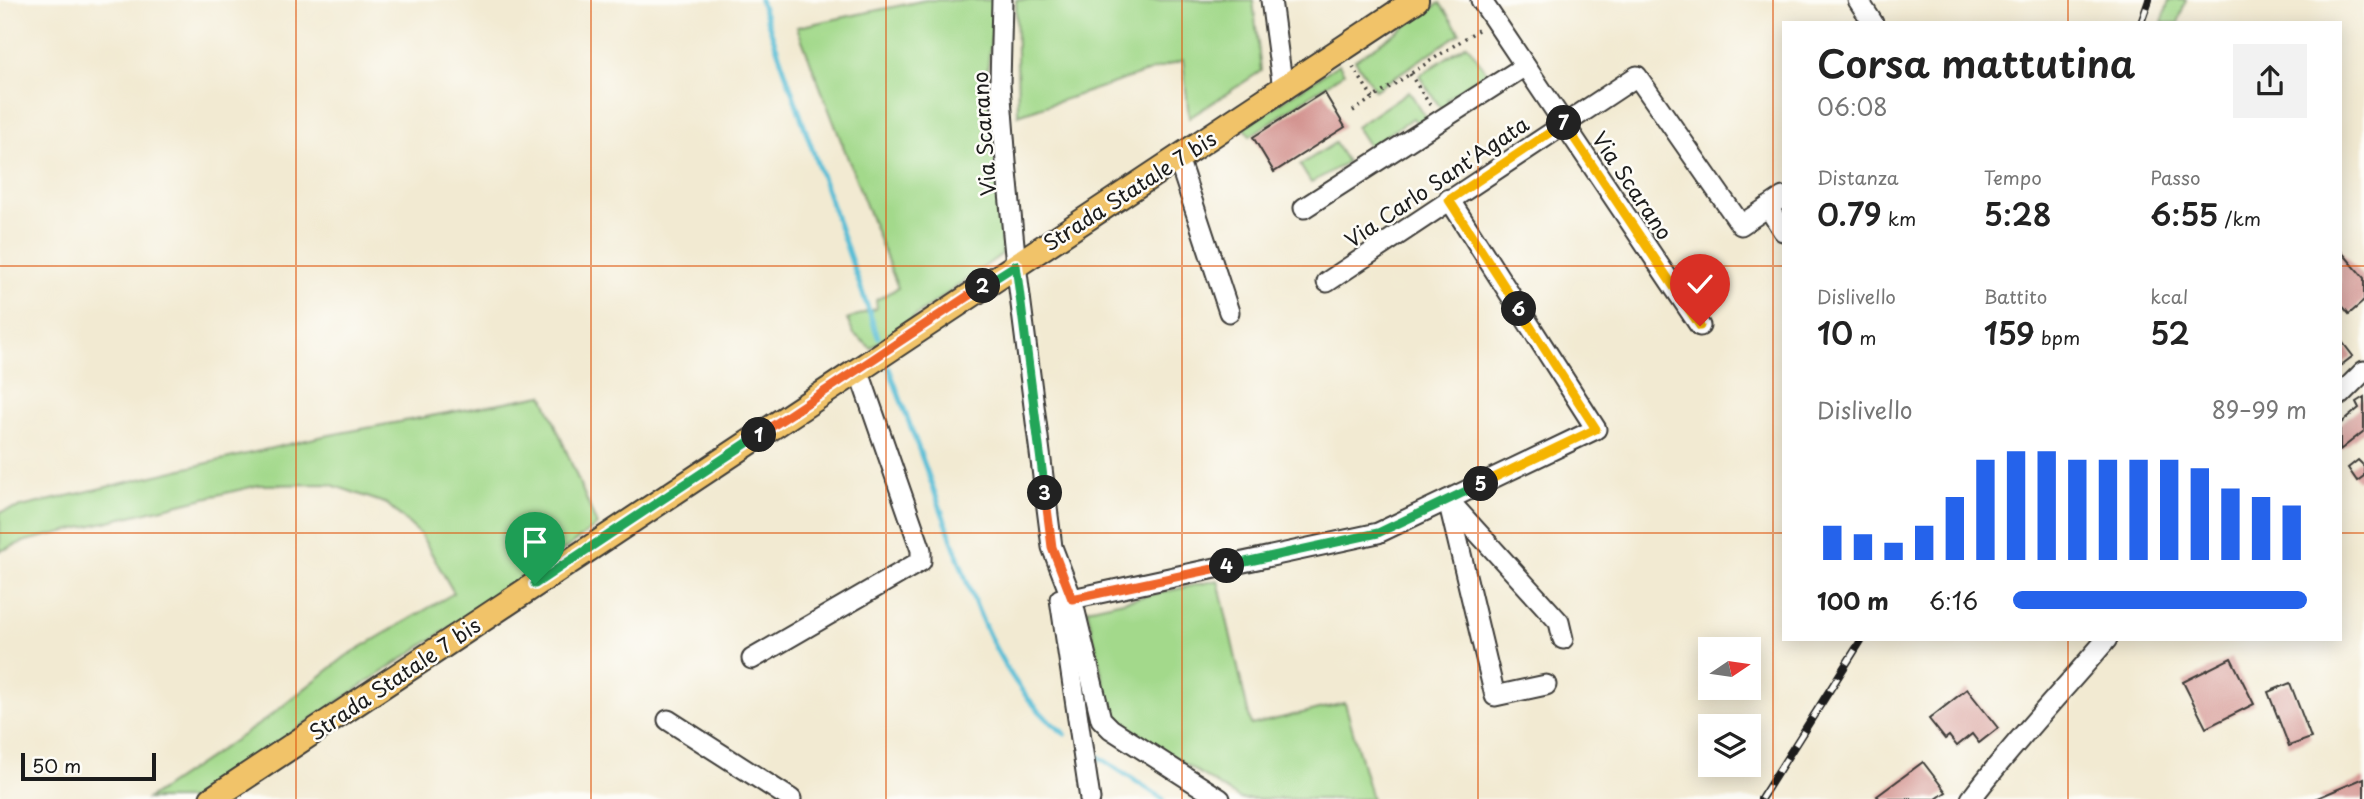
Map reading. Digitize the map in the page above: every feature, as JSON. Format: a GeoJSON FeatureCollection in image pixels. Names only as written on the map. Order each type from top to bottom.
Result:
{"type":"FeatureCollection","features":[{"type":"Feature","properties":{"kind":"main road","name":"Strada Statale 7 bis"},"geometry":{"type":"LineString","coordinates":[[212,799],[1416,0]]}},
{"type":"Feature","properties":{"kind":"street","name":"Via Scarano"},"geometry":{"type":"LineString","coordinates":[[1002,0],[1000,85],[1016,265],[1052,547]]}},
{"type":"Feature","properties":{"kind":"street"},"geometry":{"type":"LineString","coordinates":[[1271,0],[1283,89]]}},
{"type":"Feature","properties":{"kind":"street","name":"Via Scarano"},"geometry":{"type":"LineString","coordinates":[[1481,0],[1700,326]]}},
{"type":"Feature","properties":{"kind":"street"},"geometry":{"type":"LineString","coordinates":[[1858,0],[1872,21]]}},
{"type":"Feature","properties":{"kind":"street"},"geometry":{"type":"LineString","coordinates":[[1304,208],[1525,65]]}},
{"type":"Feature","properties":{"kind":"street","name":"Via Carlo Sant'Agata"},"geometry":{"type":"LineString","coordinates":[[1327,282],[1563,122],[1637,76],[1741,225],[1776,202],[1782,227]]}},
{"type":"Feature","properties":{"kind":"street"},"geometry":{"type":"LineString","coordinates":[[1178,158],[1229,312]]}},
{"type":"Feature","properties":{"kind":"street"},"geometry":{"type":"LineString","coordinates":[[1072,599],[1378,533],[1596,429],[1449,200]]}},
{"type":"Feature","properties":{"kind":"street"},"geometry":{"type":"LineString","coordinates":[[752,659],[921,561],[922,550],[858,369]]}},
{"type":"Feature","properties":{"kind":"street"},"geometry":{"type":"LineString","coordinates":[[2342,393],[2364,371]]}},
{"type":"Feature","properties":{"kind":"street"},"geometry":{"type":"LineString","coordinates":[[1448,500],[1559,622],[1563,639]]}},
{"type":"Feature","properties":{"kind":"street"},"geometry":{"type":"LineString","coordinates":[[1448,500],[1495,696],[1546,685]]}},
{"type":"Feature","properties":{"kind":"street"},"geometry":{"type":"LineString","coordinates":[[1052,547],[1072,599],[1101,719],[1111,729],[1220,799]]}},
{"type":"Feature","properties":{"kind":"street"},"geometry":{"type":"LineString","coordinates":[[1052,547],[1090,799]]}},
{"type":"Feature","properties":{"kind":"street"},"geometry":{"type":"LineString","coordinates":[[1971,799],[1998,762],[2031,729],[2105,641]]}},
{"type":"Feature","properties":{"kind":"street"},"geometry":{"type":"LineString","coordinates":[[667,720],[791,799]]}},
{"type":"Feature","properties":{"kind":"path"},"geometry":{"type":"LineString","coordinates":[[1353,111],[1494,20]]}},
{"type":"Feature","properties":{"kind":"path"},"geometry":{"type":"LineString","coordinates":[[1342,49],[1373,98]]}},
{"type":"Feature","properties":{"kind":"path"},"geometry":{"type":"LineString","coordinates":[[1409,74],[1440,120]]}},
{"type":"Feature","properties":{"kind":"green space"},"geometry":{"type":"Polygon","coordinates":[[[926,0],[996,0],[984,97],[994,117],[1002,254],[871,348],[854,334],[847,319],[877,308],[876,300],[898,288],[797,27],[926,0]]]}},
{"type":"Feature","properties":{"kind":"green space"},"geometry":{"type":"Polygon","coordinates":[[[1016,0],[1253,0],[1261,71],[1189,118],[1183,60],[1018,115],[1016,0]]]}},
{"type":"Feature","properties":{"kind":"green space"},"geometry":{"type":"Polygon","coordinates":[[[2169,0],[2186,0],[2179,21],[2163,21],[2169,0]]]}},
{"type":"Feature","properties":{"kind":"green space"},"geometry":{"type":"Polygon","coordinates":[[[1440,3],[1460,33],[1375,90],[1355,60],[1440,3]]]}},
{"type":"Feature","properties":{"kind":"green space"},"geometry":{"type":"Polygon","coordinates":[[[1467,44],[1491,79],[1482,85],[1477,79],[1447,99],[1450,105],[1442,110],[1419,76],[1467,44]]]}},
{"type":"Feature","properties":{"kind":"green space"},"geometry":{"type":"Polygon","coordinates":[[[1339,64],[1344,73],[1250,136],[1244,127],[1339,64]]]}},
{"type":"Feature","properties":{"kind":"green space"},"geometry":{"type":"Polygon","coordinates":[[[1409,91],[1426,118],[1418,124],[1413,118],[1377,141],[1381,148],[1373,153],[1356,127],[1409,91]]]}},
{"type":"Feature","properties":{"kind":"green space"},"geometry":{"type":"Polygon","coordinates":[[[1335,143],[1347,162],[1311,183],[1300,165],[1335,143]]]}},
{"type":"Feature","properties":{"kind":"green space"},"geometry":{"type":"Polygon","coordinates":[[[543,395],[597,525],[541,567],[191,799],[147,799],[265,720],[346,656],[454,593],[421,535],[387,504],[329,484],[259,485],[26,541],[0,551],[0,512],[319,437],[543,395]]]}},
{"type":"Feature","properties":{"kind":"green space"},"geometry":{"type":"Polygon","coordinates":[[[1218,580],[1251,725],[1345,703],[1372,799],[1240,799],[1116,720],[1109,706],[1087,609],[1218,580]]]}},
{"type":"Feature","properties":{"kind":"building"},"geometry":{"type":"Polygon","coordinates":[[[1324,92],[1345,127],[1274,172],[1253,137],[1324,92]]]}},
{"type":"Feature","properties":{"kind":"building"},"geometry":{"type":"Polygon","coordinates":[[[2342,252],[2364,278],[2364,301],[2349,314],[2342,305],[2342,252]]]}},
{"type":"Feature","properties":{"kind":"building"},"geometry":{"type":"Polygon","coordinates":[[[2342,342],[2353,356],[2342,364],[2342,342]]]}},
{"type":"Feature","properties":{"kind":"building"},"geometry":{"type":"Polygon","coordinates":[[[2364,397],[2364,431],[2342,448],[2342,422],[2359,408],[2356,402],[2364,397]]]}},
{"type":"Feature","properties":{"kind":"building"},"geometry":{"type":"Polygon","coordinates":[[[2358,460],[2364,466],[2364,476],[2357,481],[2348,468],[2358,460]]]}},
{"type":"Feature","properties":{"kind":"building"},"geometry":{"type":"Polygon","coordinates":[[[2231,658],[2254,704],[2206,728],[2183,682],[2231,658]]]}},
{"type":"Feature","properties":{"kind":"building"},"geometry":{"type":"Polygon","coordinates":[[[2290,683],[2311,738],[2289,746],[2268,692],[2290,683]]]}},
{"type":"Feature","properties":{"kind":"building"},"geometry":{"type":"Polygon","coordinates":[[[1967,689],[1998,728],[1979,743],[1972,734],[1957,746],[1949,736],[1945,739],[1929,719],[1967,689]]]}},
{"type":"Feature","properties":{"kind":"building"},"geometry":{"type":"Polygon","coordinates":[[[1923,762],[1946,792],[1936,799],[1880,799],[1877,796],[1923,762]]]}},
{"type":"Feature","properties":{"kind":"building"},"geometry":{"type":"Polygon","coordinates":[[[2364,778],[2364,799],[2315,799],[2364,778]]]}},
{"type":"Feature","properties":{"kind":"waterway"},"geometry":{"type":"LineString","coordinates":[[760,0],[878,337]]}},
{"type":"Feature","properties":{"kind":"waterway"},"geometry":{"type":"LineString","coordinates":[[889,368],[990,638],[1022,691],[1042,714],[1065,734]]}},
{"type":"Feature","properties":{"kind":"waterway"},"geometry":{"type":"LineString","coordinates":[[1099,757],[1163,799]]}},
{"type":"Feature","properties":{"kind":"railway"},"geometry":{"type":"LineString","coordinates":[[2142,21],[2149,0]]}},
{"type":"Feature","properties":{"kind":"railway"},"geometry":{"type":"LineString","coordinates":[[1761,799],[1861,641]]}},
{"type":"Feature","properties":{"kind":"route"},"geometry":{"type":"LineString","coordinates":[[535,584],[1016,265],[1052,547],[1072,599],[1378,533],[1596,429],[1449,200],[1563,122],[1700,326]]}}]}
